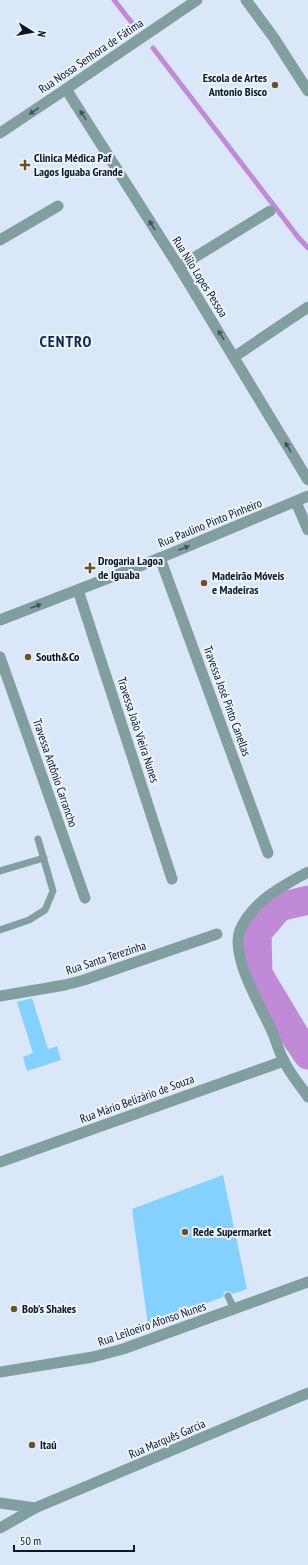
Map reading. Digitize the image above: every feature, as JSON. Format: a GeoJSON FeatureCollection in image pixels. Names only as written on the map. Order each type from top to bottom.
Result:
{"type":"FeatureCollection","features":[{"type":"Feature","properties":{"kind":"street","name":"Rua Nossa Senhora de Fátima"},"geometry":{"type":"LineString","coordinates":[[0,133],[197,0]]}},
{"type":"Feature","properties":{"kind":"street"},"geometry":{"type":"LineString","coordinates":[[246,0],[274,38],[308,91]]}},
{"type":"Feature","properties":{"kind":"street","name":"Rua Nilo Lopes Pessoa"},"geometry":{"type":"LineString","coordinates":[[66,89],[179,267],[308,480]]}},
{"type":"Feature","properties":{"kind":"street"},"geometry":{"type":"LineString","coordinates":[[0,240],[58,206]]}},
{"type":"Feature","properties":{"kind":"street"},"geometry":{"type":"LineString","coordinates":[[179,267],[270,211]]}},
{"type":"Feature","properties":{"kind":"street"},"geometry":{"type":"LineString","coordinates":[[234,357],[308,307]]}},
{"type":"Feature","properties":{"kind":"street","name":"Rua Paulino Pinto Pinheiro"},"geometry":{"type":"LineString","coordinates":[[0,620],[160,558],[308,496]]}},
{"type":"Feature","properties":{"kind":"street"},"geometry":{"type":"LineString","coordinates":[[296,502],[308,530]]}},
{"type":"Feature","properties":{"kind":"street","name":"Travessa José Pinto Canellas"},"geometry":{"type":"LineString","coordinates":[[160,558],[268,853]]}},
{"type":"Feature","properties":{"kind":"street","name":"Travessa João Vieira Nunes"},"geometry":{"type":"LineString","coordinates":[[78,590],[172,879]]}},
{"type":"Feature","properties":{"kind":"street","name":"Travessa Antônio Carrancho"},"geometry":{"type":"LineString","coordinates":[[0,657],[85,898]]}},
{"type":"Feature","properties":{"kind":"street"},"geometry":{"type":"LineString","coordinates":[[308,872],[285,884],[262,901],[247,918],[239,932],[238,946],[246,976],[271,1028],[284,1061],[308,1097]]}},
{"type":"Feature","properties":{"kind":"street","name":"Rua Santa Terezinha"},"geometry":{"type":"LineString","coordinates":[[0,996],[65,985],[84,980],[217,934]]}},
{"type":"Feature","properties":{"kind":"street","name":"Rua Mário Belizário de Souza"},"geometry":{"type":"LineString","coordinates":[[0,1162],[284,1061]]}},
{"type":"Feature","properties":{"kind":"street","name":"Rua Leiloeiro Afonso Nunes"},"geometry":{"type":"LineString","coordinates":[[0,1372],[94,1357],[123,1349],[308,1282]]}},
{"type":"Feature","properties":{"kind":"street","name":"Rua Marquês Garcia"},"geometry":{"type":"LineString","coordinates":[[0,1528],[35,1508],[308,1393]]}},
{"type":"Feature","properties":{"kind":"street"},"geometry":{"type":"LineString","coordinates":[[0,1502],[35,1508]]}},
{"type":"Feature","properties":{"kind":"lane"},"geometry":{"type":"LineString","coordinates":[[0,930],[30,920],[45,910],[52,890],[38,839]]}},
{"type":"Feature","properties":{"kind":"lane"},"geometry":{"type":"LineString","coordinates":[[0,871],[44,858]]}},
{"type":"Feature","properties":{"kind":"lane"},"geometry":{"type":"LineString","coordinates":[[228,1296],[234,1309]]}},
{"type":"Feature","properties":{"kind":"building"},"geometry":{"type":"Polygon","coordinates":[[[32,998],[48,1049],[57,1046],[61,1060],[27,1071],[23,1057],[33,1053],[17,1002],[32,998]]]}},
{"type":"Feature","properties":{"kind":"building","name":"Rede Supermarket"},"geometry":{"type":"Polygon","coordinates":[[[223,1175],[247,1289],[233,1294],[226,1291],[223,1297],[148,1325],[132,1209],[223,1175]]]}},
{"type":"Feature","properties":{"kind":"waterway"},"geometry":{"type":"LineString","coordinates":[[114,0],[136,28]]}},
{"type":"Feature","properties":{"kind":"waterway"},"geometry":{"type":"LineString","coordinates":[[153,48],[308,248]]}},
{"type":"Feature","properties":{"kind":"waterway"},"geometry":{"type":"LineString","coordinates":[[308,900],[279,907],[257,933],[258,974],[308,1055]]}},
{"type":"Feature","properties":{"kind":"place","name":"Escola de Artes Antonio Bisco"},"geometry":{"type":"Point","coordinates":[275,85]}},
{"type":"Feature","properties":{"kind":"place","name":"Clinica Médica Paf Lagos Iguaba Grande"},"geometry":{"type":"Point","coordinates":[25,165]}},
{"type":"Feature","properties":{"kind":"place","name":"Drogaria Lagoa de Iguaba"},"geometry":{"type":"Point","coordinates":[90,568]}},
{"type":"Feature","properties":{"kind":"place","name":"Madeirão Móveis e Madeiras"},"geometry":{"type":"Point","coordinates":[204,583]}},
{"type":"Feature","properties":{"kind":"place","name":"South&Co"},"geometry":{"type":"Point","coordinates":[28,657]}},
{"type":"Feature","properties":{"kind":"place","name":"Rede Supermarket"},"geometry":{"type":"Point","coordinates":[185,1232]}},
{"type":"Feature","properties":{"kind":"place","name":"Bob's Shakes"},"geometry":{"type":"Point","coordinates":[14,1309]}},
{"type":"Feature","properties":{"kind":"place","name":"Itaú"},"geometry":{"type":"Point","coordinates":[32,1445]}},
{"type":"Feature","properties":{"kind":"district","name":"CENTRO"},"geometry":{"type":"Point","coordinates":[66,341]}}]}
